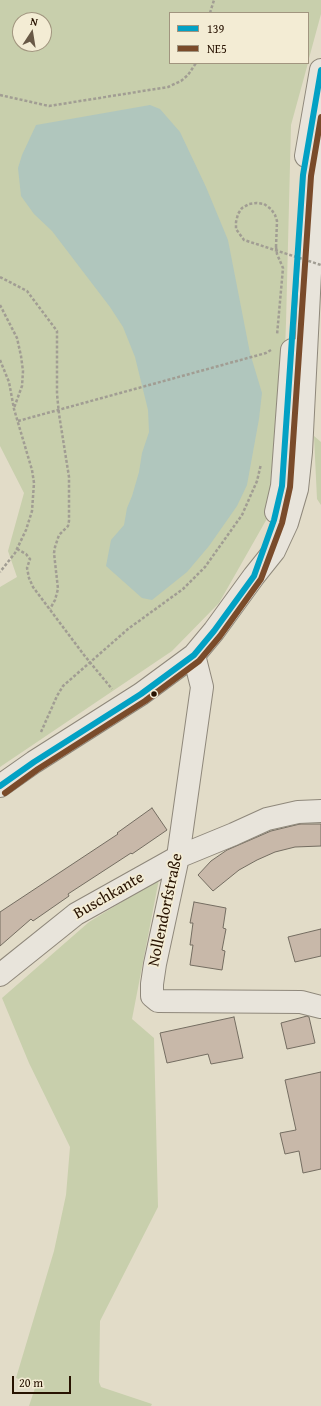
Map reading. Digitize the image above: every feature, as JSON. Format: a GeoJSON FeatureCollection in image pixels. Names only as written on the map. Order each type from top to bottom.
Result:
{"type":"FeatureCollection","features":[{"type":"Feature","properties":{"kind":"street"},"geometry":{"type":"LineString","coordinates":[[254,576],[274,520],[282,486],[303,175],[321,70]]}},
{"type":"Feature","properties":{"kind":"street"},"geometry":{"type":"LineString","coordinates":[[0,786],[34,762],[141,694],[194,654],[214,632],[274,551],[287,523],[297,489],[302,452],[315,174],[321,139]]}},
{"type":"Feature","properties":{"kind":"street","name":"Nollendorfstraße"},"geometry":{"type":"LineString","coordinates":[[194,654],[202,687],[178,857],[155,964],[152,996],[158,1001],[302,1002],[321,1007]]}},
{"type":"Feature","properties":{"kind":"street","name":"Buschkante"},"geometry":{"type":"LineString","coordinates":[[0,975],[76,914],[178,857],[267,819],[298,812],[321,811]]}},
{"type":"Feature","properties":{"kind":"path"},"geometry":{"type":"LineString","coordinates":[[210,12],[214,0]]}},
{"type":"Feature","properties":{"kind":"path"},"geometry":{"type":"LineString","coordinates":[[0,95],[49,106],[168,88],[181,81],[188,75],[195,64]]}},
{"type":"Feature","properties":{"kind":"path"},"geometry":{"type":"LineString","coordinates":[[276,337],[283,265],[277,254],[276,247],[277,221],[271,209],[264,204],[248,204],[242,208],[238,214],[236,229],[244,240],[274,251],[281,253],[287,255],[321,265]]}},
{"type":"Feature","properties":{"kind":"path"},"geometry":{"type":"LineString","coordinates":[[0,277],[27,291],[57,331],[58,410],[69,477],[70,521],[68,526],[59,535],[55,547],[54,553],[58,589],[55,600],[50,609]]}},
{"type":"Feature","properties":{"kind":"path"},"geometry":{"type":"LineString","coordinates":[[0,305],[17,338],[21,356],[23,371],[22,386],[14,409]]}},
{"type":"Feature","properties":{"kind":"path"},"geometry":{"type":"LineString","coordinates":[[18,421],[266,353]]}},
{"type":"Feature","properties":{"kind":"path"},"geometry":{"type":"LineString","coordinates":[[0,360],[9,382],[14,409],[32,470],[34,483],[32,511],[26,530],[15,553],[0,572]]}},
{"type":"Feature","properties":{"kind":"path"},"geometry":{"type":"LineString","coordinates":[[34,762],[40,733],[63,686],[128,629],[182,589],[204,567],[242,515],[257,481],[262,458]]}},
{"type":"Feature","properties":{"kind":"path"},"geometry":{"type":"LineString","coordinates":[[17,549],[26,554],[30,559],[27,568],[29,578],[34,587],[90,662],[125,704]]}},
{"type":"Feature","properties":{"kind":"green space"},"geometry":{"type":"Polygon","coordinates":[[[0,0],[321,0],[321,14],[309,58],[309,12],[169,12],[169,64],[308,64],[291,125],[281,494],[219,603],[172,651],[0,767],[0,587],[17,577],[8,551],[24,493],[0,446],[0,0]]]}},
{"type":"Feature","properties":{"kind":"green space"},"geometry":{"type":"Polygon","coordinates":[[[314,436],[321,442],[321,505],[317,499],[314,436]]]}},
{"type":"Feature","properties":{"kind":"green space"},"geometry":{"type":"Polygon","coordinates":[[[159,879],[132,1019],[154,1038],[158,1207],[100,1321],[99,1382],[101,1387],[152,1404],[151,1406],[29,1406],[36,1385],[16,1378],[54,1251],[66,1195],[70,1147],[29,1063],[2,998],[89,922],[159,879]]]}},
{"type":"Feature","properties":{"kind":"shaded area"},"geometry":{"type":"Polygon","coordinates":[[[150,105],[160,109],[180,132],[206,187],[228,240],[250,353],[262,393],[259,419],[247,485],[237,506],[209,546],[187,572],[152,600],[142,598],[106,566],[111,540],[124,525],[127,508],[139,472],[142,453],[149,432],[148,410],[135,357],[123,327],[110,307],[52,231],[34,214],[21,196],[18,168],[22,155],[36,125],[150,105]]]}},
{"type":"Feature","properties":{"kind":"building"},"geometry":{"type":"Polygon","coordinates":[[[152,808],[167,830],[68,894],[69,896],[33,921],[31,919],[0,946],[0,912],[118,834],[117,833],[152,808]]]}},
{"type":"Feature","properties":{"kind":"building"},"geometry":{"type":"Polygon","coordinates":[[[300,824],[321,824],[321,846],[295,847],[275,852],[239,870],[213,891],[198,875],[211,861],[227,850],[271,831],[300,824]]]}},
{"type":"Feature","properties":{"kind":"building"},"geometry":{"type":"Polygon","coordinates":[[[194,902],[226,908],[223,928],[226,929],[222,950],[225,951],[222,970],[190,965],[193,945],[190,945],[193,923],[190,923],[194,902]]]}},
{"type":"Feature","properties":{"kind":"building"},"geometry":{"type":"Polygon","coordinates":[[[321,929],[321,956],[295,962],[288,937],[321,929]]]}},
{"type":"Feature","properties":{"kind":"building"},"geometry":{"type":"Polygon","coordinates":[[[307,1016],[309,1017],[315,1043],[287,1049],[281,1023],[307,1016]]]}},
{"type":"Feature","properties":{"kind":"building"},"geometry":{"type":"Polygon","coordinates":[[[234,1017],[243,1058],[211,1064],[208,1054],[167,1063],[160,1033],[234,1017]]]}},
{"type":"Feature","properties":{"kind":"building"},"geometry":{"type":"Polygon","coordinates":[[[321,1072],[321,1169],[303,1173],[299,1151],[285,1154],[280,1133],[296,1130],[285,1080],[321,1072]]]}},
{"type":"Feature","properties":{"kind":"transit line","name":"139"},"geometry":{"type":"LineString","coordinates":[[0,786],[34,762],[141,694],[194,655],[214,631],[254,576],[274,520],[282,486],[303,175],[321,70]]}},
{"type":"Feature","properties":{"kind":"transit line","name":"NE5"},"geometry":{"type":"LineString","coordinates":[[5,793],[38,769],[145,701],[199,661],[220,636],[261,579],[282,523],[290,487],[311,176],[321,117]]}}]}
